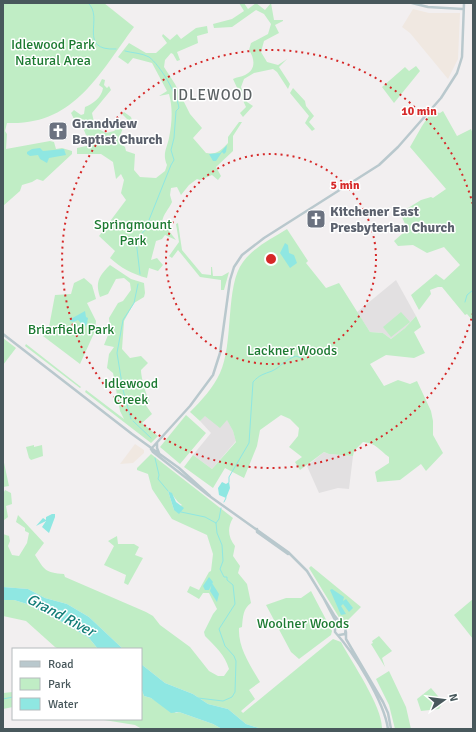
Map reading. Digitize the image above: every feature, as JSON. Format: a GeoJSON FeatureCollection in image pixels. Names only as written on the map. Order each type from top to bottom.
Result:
{"type":"FeatureCollection","features":[{"type":"Feature","properties":{"kind":"main road"},"geometry":{"type":"LineString","coordinates":[[412,3],[428,7],[464,8]]}},
{"type":"Feature","properties":{"kind":"main road"},"geometry":{"type":"LineString","coordinates":[[151,449],[190,406],[213,375],[220,353],[230,280],[234,268],[242,255],[264,238],[379,165],[398,147],[441,98],[457,74],[462,57],[464,3]]}},
{"type":"Feature","properties":{"kind":"main road"},"geometry":{"type":"LineString","coordinates":[[3,334],[188,476],[210,496]]}},
{"type":"Feature","properties":{"kind":"main road"},"geometry":{"type":"LineString","coordinates":[[157,442],[156,448],[159,454]]}},
{"type":"Feature","properties":{"kind":"main road"},"geometry":{"type":"LineString","coordinates":[[151,449],[210,496],[288,554],[307,571],[341,624],[346,627],[346,640],[383,702],[388,712],[391,729]]}},
{"type":"Feature","properties":{"kind":"main road"},"geometry":{"type":"LineString","coordinates":[[323,597],[335,620],[335,632],[356,660],[385,714],[388,729]]}},
{"type":"Feature","properties":{"kind":"main road"},"geometry":{"type":"LineString","coordinates":[[335,627],[341,624]]}},
{"type":"Feature","properties":{"kind":"main road"},"geometry":{"type":"LineString","coordinates":[[338,635],[343,635],[346,632]]}},
{"type":"Feature","properties":{"kind":"shaded area"},"geometry":{"type":"Polygon","coordinates":[[[413,9],[429,13],[460,13],[458,59],[448,79],[410,33],[402,27],[413,9]]]}},
{"type":"Feature","properties":{"kind":"shaded area"},"geometry":{"type":"Polygon","coordinates":[[[396,280],[416,316],[405,328],[391,339],[383,333],[370,332],[357,312],[396,280]]]}},
{"type":"Feature","properties":{"kind":"shaded area"},"geometry":{"type":"Polygon","coordinates":[[[213,406],[224,413],[236,441],[212,469],[193,455],[211,433],[200,421],[213,406]]]}},
{"type":"Feature","properties":{"kind":"shaded area"},"geometry":{"type":"Polygon","coordinates":[[[135,444],[144,450],[144,453],[133,463],[120,464],[135,444]]]}},
{"type":"Feature","properties":{"kind":"shaded area"},"geometry":{"type":"Polygon","coordinates":[[[324,452],[329,454],[353,456],[349,489],[338,488],[319,493],[307,466],[324,452]]]}},
{"type":"Feature","properties":{"kind":"green space","name":"Idlewood Park Natural Area"},"geometry":{"type":"Polygon","coordinates":[[[3,3],[104,3],[134,27],[96,79],[82,94],[67,106],[50,116],[30,122],[7,123],[5,131],[7,134],[6,149],[50,141],[54,142],[56,149],[62,148],[72,151],[72,154],[43,181],[37,179],[22,185],[20,191],[3,206],[3,3]]]}},
{"type":"Feature","properties":{"kind":"green space"},"geometry":{"type":"Polygon","coordinates":[[[239,3],[244,3],[248,9],[256,3],[265,10],[271,3],[274,20],[283,20],[275,25],[279,33],[264,41],[261,52],[267,62],[278,65],[287,59],[279,67],[290,84],[288,89],[277,72],[273,69],[254,73],[244,79],[241,87],[247,102],[253,106],[243,117],[240,113],[246,107],[233,79],[249,73],[253,67],[253,61],[249,50],[251,43],[268,34],[271,24],[264,14],[256,10],[232,27],[214,28],[213,24],[232,19],[244,11],[239,3]]]}},
{"type":"Feature","properties":{"kind":"green space","name":"Springmount Park"},"geometry":{"type":"Polygon","coordinates":[[[207,26],[208,33],[197,36],[198,43],[177,52],[180,60],[177,61],[171,53],[165,60],[164,67],[175,84],[190,114],[202,128],[193,138],[206,153],[216,153],[223,148],[228,143],[228,137],[239,122],[242,122],[233,136],[233,151],[216,167],[221,176],[218,180],[212,175],[200,180],[197,179],[189,185],[181,195],[177,187],[171,188],[170,195],[172,202],[162,222],[176,240],[165,235],[162,239],[156,241],[151,260],[157,258],[163,265],[158,271],[149,268],[147,278],[136,275],[118,265],[110,258],[115,251],[99,236],[126,200],[121,193],[124,180],[121,174],[116,179],[113,162],[101,154],[77,154],[77,148],[91,145],[92,138],[86,135],[80,121],[74,119],[71,113],[74,110],[81,115],[84,114],[85,107],[94,102],[101,94],[103,88],[99,85],[102,79],[105,80],[104,85],[107,88],[109,86],[111,90],[92,113],[95,127],[106,133],[114,131],[127,119],[122,114],[124,112],[131,117],[133,124],[123,128],[118,141],[125,147],[126,151],[135,154],[134,170],[140,177],[156,178],[165,171],[167,165],[165,154],[172,116],[169,94],[159,96],[167,91],[152,63],[133,58],[128,64],[118,57],[129,43],[146,53],[156,53],[167,43],[162,36],[163,34],[170,40],[177,34],[181,39],[196,28],[207,26]]]}},
{"type":"Feature","properties":{"kind":"green space"},"geometry":{"type":"Polygon","coordinates":[[[416,66],[420,71],[394,103],[382,87],[405,67],[409,71],[416,66]]]}},
{"type":"Feature","properties":{"kind":"green space"},"geometry":{"type":"Polygon","coordinates":[[[293,88],[305,101],[306,106],[314,116],[309,122],[315,129],[312,131],[305,123],[309,116],[290,93],[293,88]]]}},
{"type":"Feature","properties":{"kind":"green space"},"geometry":{"type":"Polygon","coordinates":[[[432,111],[440,113],[443,111],[457,136],[471,129],[473,134],[473,321],[467,314],[465,315],[442,287],[430,290],[431,294],[419,310],[411,295],[436,274],[444,280],[460,265],[444,247],[427,253],[413,245],[398,246],[394,241],[403,233],[406,226],[400,213],[421,200],[431,197],[433,198],[446,189],[410,147],[432,111]]]}},
{"type":"Feature","properties":{"kind":"green space"},"geometry":{"type":"Polygon","coordinates":[[[178,223],[182,250],[202,274],[211,275],[211,267],[213,276],[222,276],[229,272],[224,290],[221,290],[221,280],[200,277],[178,250],[172,258],[169,256],[179,242],[176,224],[178,223]]]}},
{"type":"Feature","properties":{"kind":"green space","name":"Lackner Woods"},"geometry":{"type":"Polygon","coordinates":[[[287,229],[308,261],[306,263],[326,288],[339,283],[370,332],[383,333],[391,339],[405,328],[416,316],[421,327],[414,332],[425,353],[414,358],[386,355],[370,364],[384,386],[398,380],[410,384],[417,381],[431,411],[433,435],[443,453],[426,471],[421,464],[400,480],[377,482],[375,472],[389,463],[389,457],[374,445],[363,442],[354,451],[353,456],[329,454],[324,452],[300,470],[295,462],[302,457],[289,447],[298,436],[299,428],[290,419],[281,415],[260,430],[257,446],[244,478],[225,468],[213,488],[184,467],[193,455],[212,469],[236,442],[233,431],[227,420],[220,428],[205,416],[200,421],[190,412],[211,389],[220,373],[227,347],[234,285],[237,272],[252,252],[287,229]]]}},
{"type":"Feature","properties":{"kind":"green space","name":"Idlewood Creek"},"geometry":{"type":"Polygon","coordinates":[[[110,265],[131,279],[144,283],[144,297],[134,303],[124,321],[122,349],[130,358],[141,356],[148,363],[141,370],[141,373],[145,391],[150,401],[145,404],[152,414],[142,423],[158,436],[151,443],[85,392],[86,390],[124,419],[120,411],[113,373],[107,368],[109,354],[114,347],[104,345],[110,330],[109,318],[118,303],[123,301],[131,290],[130,283],[124,278],[116,279],[108,294],[100,297],[98,283],[103,273],[110,265]]]}},
{"type":"Feature","properties":{"kind":"green space","name":"Briarfield Park"},"geometry":{"type":"Polygon","coordinates":[[[84,278],[92,285],[96,299],[87,303],[96,321],[95,331],[80,364],[43,336],[49,327],[55,295],[71,294],[74,283],[84,278]]]}},
{"type":"Feature","properties":{"kind":"green space"},"geometry":{"type":"Polygon","coordinates":[[[401,312],[410,322],[391,337],[383,327],[401,312]]]}},
{"type":"Feature","properties":{"kind":"green space"},"geometry":{"type":"Polygon","coordinates":[[[3,338],[16,348],[3,365],[3,338]]]}},
{"type":"Feature","properties":{"kind":"green space"},"geometry":{"type":"Polygon","coordinates":[[[26,344],[81,387],[80,388],[25,346],[26,344]]]}},
{"type":"Feature","properties":{"kind":"green space"},"geometry":{"type":"Polygon","coordinates":[[[186,415],[206,433],[180,464],[160,447],[186,415]]]}},
{"type":"Feature","properties":{"kind":"green space"},"geometry":{"type":"Polygon","coordinates":[[[34,445],[34,447],[42,445],[43,456],[31,460],[26,447],[34,445]]]}},
{"type":"Feature","properties":{"kind":"green space"},"geometry":{"type":"Polygon","coordinates":[[[151,454],[233,518],[229,532],[235,546],[233,556],[240,566],[238,573],[247,584],[251,603],[246,608],[242,627],[239,628],[240,642],[245,656],[260,682],[249,690],[255,699],[241,711],[243,713],[333,639],[341,642],[366,685],[378,709],[382,729],[262,729],[246,724],[228,709],[208,704],[193,694],[165,683],[142,665],[142,648],[122,648],[89,617],[67,604],[45,598],[28,589],[3,587],[3,534],[9,536],[10,541],[8,546],[12,555],[19,556],[27,543],[29,533],[25,531],[25,528],[16,522],[18,515],[44,543],[35,555],[46,569],[53,573],[64,574],[65,577],[153,616],[160,625],[190,647],[209,671],[218,676],[224,676],[229,669],[225,659],[205,636],[204,632],[217,609],[209,593],[203,593],[199,599],[187,592],[190,586],[199,590],[211,571],[213,554],[207,535],[172,519],[152,489],[148,474],[137,470],[137,468],[151,454]],[[168,491],[174,510],[182,505],[168,491]]]}},
{"type":"Feature","properties":{"kind":"green space"},"geometry":{"type":"Polygon","coordinates":[[[3,458],[9,486],[3,487],[3,458]]]}},
{"type":"Feature","properties":{"kind":"green space"},"geometry":{"type":"Polygon","coordinates":[[[5,490],[11,493],[12,504],[6,506],[8,517],[3,521],[3,494],[5,490]]]}},
{"type":"Feature","properties":{"kind":"green space"},"geometry":{"type":"Polygon","coordinates":[[[117,536],[118,544],[134,544],[139,547],[135,555],[143,558],[128,585],[124,583],[126,575],[104,565],[114,546],[108,541],[117,536]]]}},
{"type":"Feature","properties":{"kind":"green space"},"geometry":{"type":"Polygon","coordinates":[[[311,566],[361,607],[347,621],[340,619],[309,568],[311,566]]]}},
{"type":"Feature","properties":{"kind":"green space","name":"Woolner Woods"},"geometry":{"type":"Polygon","coordinates":[[[311,591],[332,631],[331,635],[299,659],[291,652],[266,605],[286,598],[301,598],[311,591]]]}},
{"type":"Feature","properties":{"kind":"green space"},"geometry":{"type":"Polygon","coordinates":[[[473,599],[473,639],[454,615],[473,599]]]}},
{"type":"Feature","properties":{"kind":"green space"},"geometry":{"type":"Polygon","coordinates":[[[3,600],[14,600],[27,604],[89,638],[97,648],[57,648],[26,621],[3,616],[3,600]]]}},
{"type":"Feature","properties":{"kind":"green space"},"geometry":{"type":"Polygon","coordinates":[[[379,636],[392,651],[382,658],[385,667],[371,644],[373,643],[372,641],[379,636]]]}},
{"type":"Feature","properties":{"kind":"green space"},"geometry":{"type":"Polygon","coordinates":[[[389,671],[406,707],[411,729],[395,729],[389,705],[376,679],[389,671]]]}},
{"type":"Feature","properties":{"kind":"green space"},"geometry":{"type":"Polygon","coordinates":[[[431,688],[443,702],[439,709],[421,711],[417,699],[431,688]]]}},
{"type":"Feature","properties":{"kind":"green space"},"geometry":{"type":"Polygon","coordinates":[[[142,691],[144,696],[151,698],[176,713],[179,712],[213,724],[222,729],[142,729],[135,725],[104,720],[142,720],[142,691]]]}},
{"type":"Feature","properties":{"kind":"green space"},"geometry":{"type":"Polygon","coordinates":[[[12,692],[12,707],[3,709],[3,693],[12,692]]]}},
{"type":"Feature","properties":{"kind":"water"},"geometry":{"type":"Polygon","coordinates":[[[227,145],[226,152],[224,154],[222,152],[216,161],[213,161],[209,154],[220,153],[227,145]]]}},
{"type":"Feature","properties":{"kind":"water"},"geometry":{"type":"Polygon","coordinates":[[[40,148],[43,151],[64,149],[66,155],[49,158],[47,163],[40,159],[38,155],[30,156],[27,154],[27,152],[32,149],[40,148]]]}},
{"type":"Feature","properties":{"kind":"water"},"geometry":{"type":"Polygon","coordinates":[[[285,243],[288,245],[289,253],[294,255],[297,263],[290,268],[280,253],[285,243]]]}},
{"type":"Feature","properties":{"kind":"water"},"geometry":{"type":"Polygon","coordinates":[[[85,311],[86,317],[88,318],[87,324],[81,330],[81,323],[78,320],[73,322],[69,320],[85,311]]]}},
{"type":"Feature","properties":{"kind":"water"},"geometry":{"type":"Polygon","coordinates":[[[222,482],[226,484],[229,482],[230,488],[226,498],[219,495],[218,488],[222,482]]]}},
{"type":"Feature","properties":{"kind":"water"},"geometry":{"type":"Polygon","coordinates":[[[168,491],[172,493],[176,502],[184,508],[179,514],[174,510],[168,491]]]}},
{"type":"Feature","properties":{"kind":"water"},"geometry":{"type":"Polygon","coordinates":[[[55,514],[55,517],[49,533],[42,527],[46,521],[36,526],[43,518],[46,520],[46,517],[55,514]]]}},
{"type":"Feature","properties":{"kind":"water"},"geometry":{"type":"Polygon","coordinates":[[[209,577],[213,582],[209,590],[205,590],[203,586],[209,577]]]}},
{"type":"Feature","properties":{"kind":"water"},"geometry":{"type":"Polygon","coordinates":[[[212,583],[219,594],[217,602],[210,591],[212,583]]]}},
{"type":"Feature","properties":{"kind":"water","name":"Grand River"},"geometry":{"type":"Polygon","coordinates":[[[3,587],[28,589],[45,598],[67,604],[89,617],[122,648],[97,648],[89,638],[27,604],[14,600],[3,600],[3,587]]]}},
{"type":"Feature","properties":{"kind":"water"},"geometry":{"type":"Polygon","coordinates":[[[332,589],[344,597],[343,601],[346,599],[353,608],[349,612],[343,604],[341,606],[346,614],[341,615],[330,590],[332,589]]]}},
{"type":"Feature","properties":{"kind":"water"},"geometry":{"type":"Polygon","coordinates":[[[142,665],[165,683],[193,694],[208,704],[228,709],[246,724],[262,729],[222,729],[213,724],[179,712],[171,713],[151,698],[144,696],[142,691],[142,665]]]}},
{"type":"Feature","properties":{"kind":"waterway","name":"Idlewood Creek"},"geometry":{"type":"LineString","coordinates":[[88,3],[94,16],[93,32],[97,45],[104,48],[116,49]]}},
{"type":"Feature","properties":{"kind":"waterway","name":"Idlewood Creek"},"geometry":{"type":"LineString","coordinates":[[125,51],[149,57],[158,66],[172,88],[179,108],[176,111],[174,138],[171,150],[174,160],[145,230],[136,240],[140,274]]}},
{"type":"Feature","properties":{"kind":"waterway","name":"Idlewood Creek"},"geometry":{"type":"LineString","coordinates":[[131,419],[123,390],[117,353],[123,320],[134,303],[138,284]]}},
{"type":"Feature","properties":{"kind":"waterway"},"geometry":{"type":"LineString","coordinates":[[465,302],[467,295],[473,290]]}},
{"type":"Feature","properties":{"kind":"waterway"},"geometry":{"type":"LineString","coordinates":[[229,482],[229,477],[249,443],[253,382],[260,376],[296,356],[303,359]]}},
{"type":"Feature","properties":{"kind":"waterway","name":"Idlewood Creek"},"geometry":{"type":"LineString","coordinates":[[133,421],[151,438]]}},
{"type":"Feature","properties":{"kind":"waterway","name":"Idlewood Creek"},"geometry":{"type":"LineString","coordinates":[[155,458],[159,475],[158,479],[168,491]]}},
{"type":"Feature","properties":{"kind":"waterway"},"geometry":{"type":"LineString","coordinates":[[224,502],[226,498]]}},
{"type":"Feature","properties":{"kind":"waterway"},"geometry":{"type":"LineString","coordinates":[[216,523],[219,519],[221,508]]}},
{"type":"Feature","properties":{"kind":"waterway","name":"Idlewood Creek"},"geometry":{"type":"LineString","coordinates":[[181,512],[205,517],[216,523],[217,533],[222,545],[223,561],[220,569],[224,577],[227,577],[227,580],[233,585],[235,604],[219,629],[225,646],[234,656],[236,661],[235,692],[232,697],[223,701],[198,698]]}},
{"type":"Feature","properties":{"kind":"waterway"},"geometry":{"type":"LineString","coordinates":[[3,699],[12,697]]}},
{"type":"Feature","properties":{"kind":"place","name":"Grandview Baptist Church"},"geometry":{"type":"Point","coordinates":[58,131]}},
{"type":"Feature","properties":{"kind":"place","name":"Kitchener East Presbyterian Church"},"geometry":{"type":"Point","coordinates":[316,219]}},
{"type":"Feature","properties":{"kind":"district","name":"IDLEWOOD"},"geometry":{"type":"Point","coordinates":[213,95]}}]}
